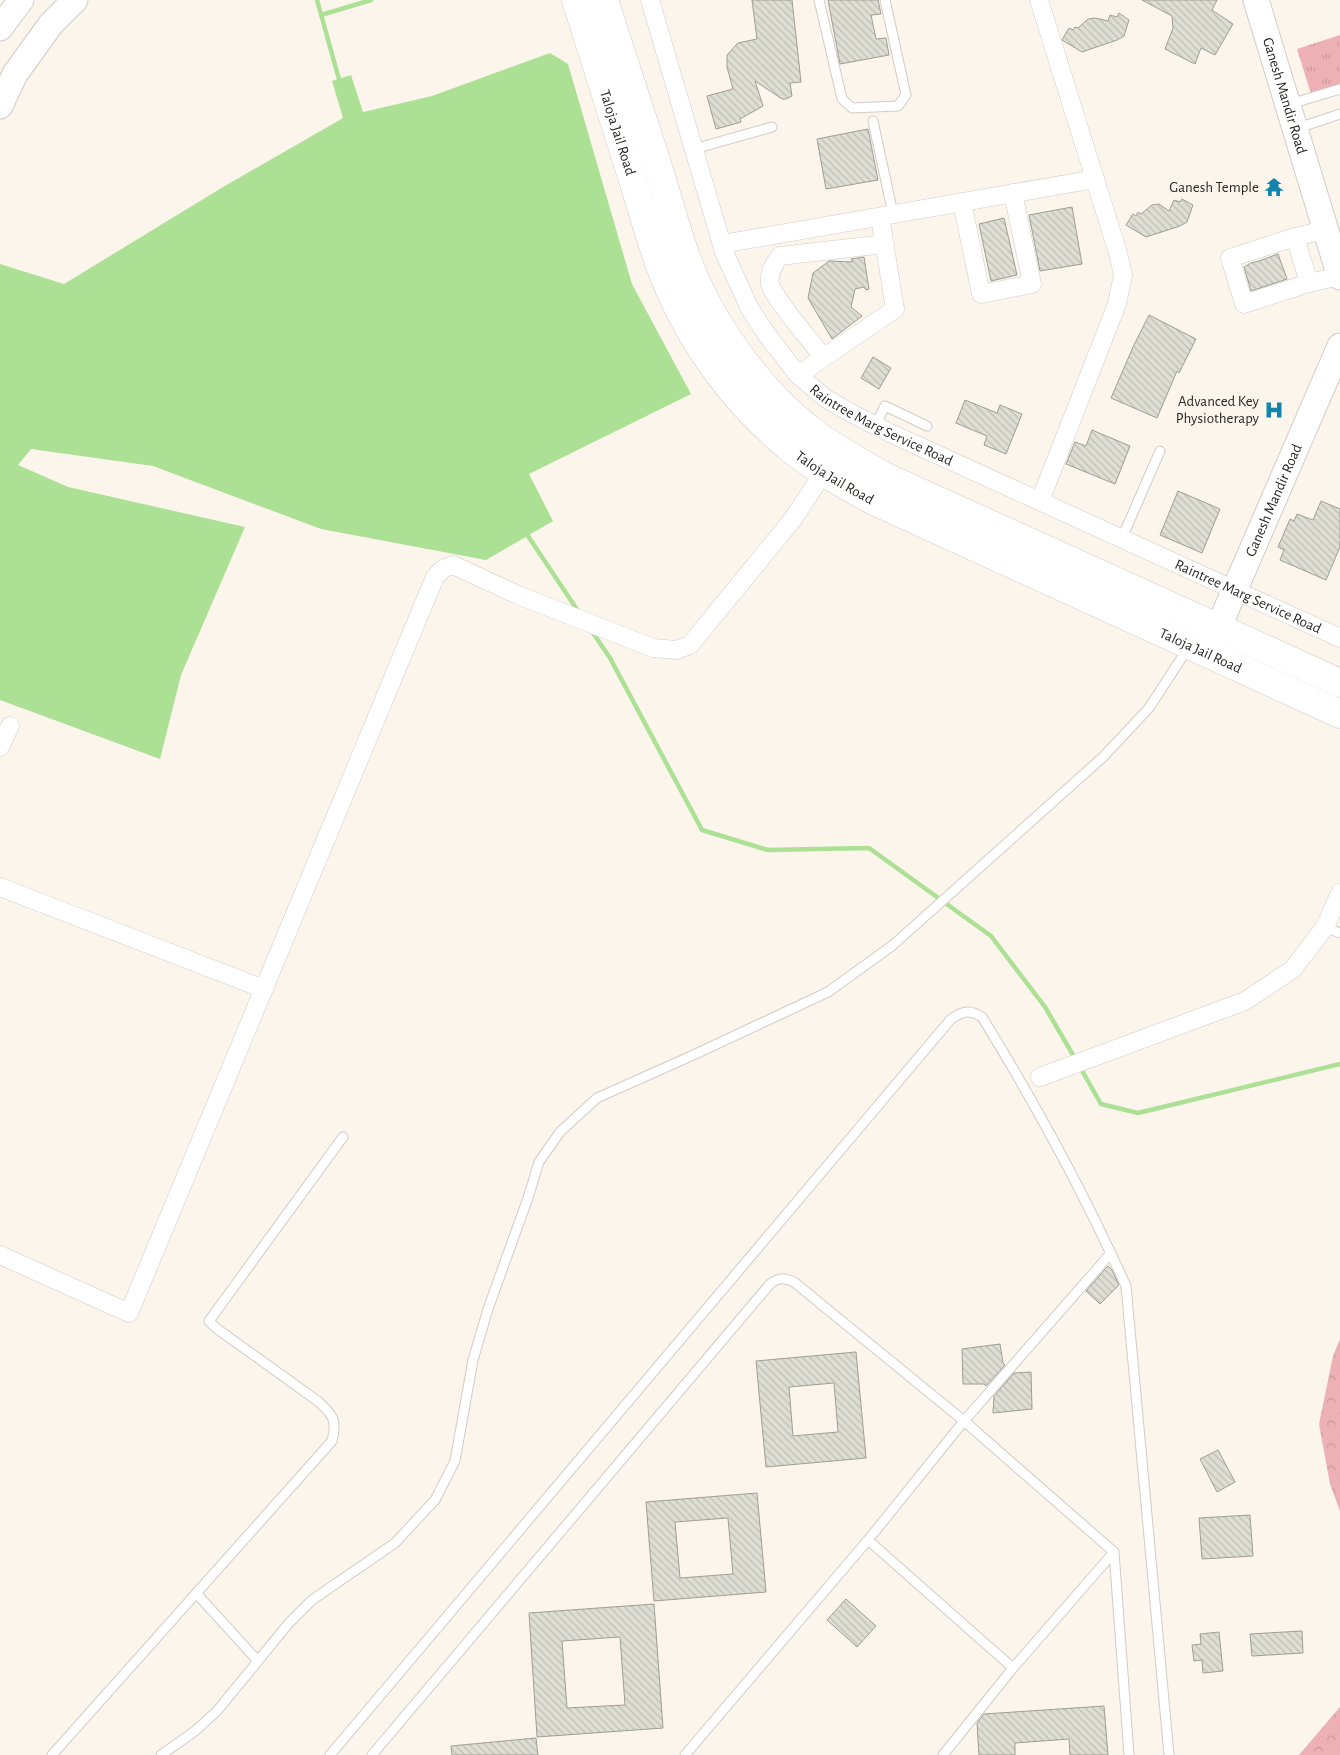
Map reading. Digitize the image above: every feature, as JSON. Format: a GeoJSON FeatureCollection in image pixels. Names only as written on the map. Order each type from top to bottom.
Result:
{"type":"FeatureCollection","features":[{"type":"Feature","properties":{"kind":"main road","name":"Taloja Jail Road"},"geometry":{"type":"LineString","coordinates":[[576,0],[645,223],[669,288],[683,317],[712,364],[736,394],[790,448],[824,472],[874,501],[1200,635],[1340,683]]}},
{"type":"Feature","properties":{"kind":"main road","name":"Taloja Jail Road"},"geometry":{"type":"LineString","coordinates":[[604,0],[671,215],[694,277],[707,304],[738,354],[771,392],[807,427],[828,443],[886,477],[1200,635],[1340,714]]}},
{"type":"Feature","properties":{"kind":"street"},"geometry":{"type":"LineString","coordinates":[[0,28],[21,0]]}},
{"type":"Feature","properties":{"kind":"street"},"geometry":{"type":"LineString","coordinates":[[0,106],[9,65],[75,0]]}},
{"type":"Feature","properties":{"kind":"street","name":"Raintree Marg Service Road"},"geometry":{"type":"LineString","coordinates":[[650,0],[722,244],[735,279],[750,309],[767,335],[798,375],[825,398],[875,426],[1340,638]]}},
{"type":"Feature","properties":{"kind":"street"},"geometry":{"type":"LineString","coordinates":[[1039,0],[1095,178],[1123,275],[1118,304],[1040,501]]}},
{"type":"Feature","properties":{"kind":"street","name":"Ganesh Mandir Road"},"geometry":{"type":"LineString","coordinates":[[1256,0],[1340,276]]}},
{"type":"Feature","properties":{"kind":"street"},"geometry":{"type":"LineString","coordinates":[[722,244],[887,215],[963,207],[1014,198],[1095,178]]}},
{"type":"Feature","properties":{"kind":"street"},"geometry":{"type":"LineString","coordinates":[[963,207],[981,294],[1032,284],[1014,198]]}},
{"type":"Feature","properties":{"kind":"street"},"geometry":{"type":"LineString","coordinates":[[798,375],[894,309],[885,244],[887,215]]}},
{"type":"Feature","properties":{"kind":"street"},"geometry":{"type":"LineString","coordinates":[[1325,230],[1295,237],[1230,258],[1244,304],[1309,283],[1340,276]]}},
{"type":"Feature","properties":{"kind":"street"},"geometry":{"type":"LineString","coordinates":[[1295,237],[1309,283]]}},
{"type":"Feature","properties":{"kind":"street"},"geometry":{"type":"LineString","coordinates":[[823,357],[776,295],[770,284],[772,268],[780,256],[885,244]]}},
{"type":"Feature","properties":{"kind":"street","name":"Ganesh Mandir Road"},"geometry":{"type":"LineString","coordinates":[[1200,635],[1235,589],[1340,346]]}},
{"type":"Feature","properties":{"kind":"street"},"geometry":{"type":"LineString","coordinates":[[0,1255],[129,1313],[435,577],[443,569],[452,566],[518,595],[653,648],[676,650],[690,645],[793,519],[824,472]]}},
{"type":"Feature","properties":{"kind":"street"},"geometry":{"type":"LineString","coordinates":[[0,747],[10,726]]}},
{"type":"Feature","properties":{"kind":"street"},"geometry":{"type":"LineString","coordinates":[[0,887],[264,989]]}},
{"type":"Feature","properties":{"kind":"street"},"geometry":{"type":"LineString","coordinates":[[1040,1077],[1245,1001],[1293,969],[1332,930],[1340,893]]}},
{"type":"Feature","properties":{"kind":"lane"},"geometry":{"type":"LineString","coordinates":[[819,0],[842,99],[852,108],[898,106],[906,95],[886,0]]}},
{"type":"Feature","properties":{"kind":"lane"},"geometry":{"type":"LineString","coordinates":[[1288,105],[1340,89]]}},
{"type":"Feature","properties":{"kind":"lane"},"geometry":{"type":"LineString","coordinates":[[1295,129],[1340,114]]}},
{"type":"Feature","properties":{"kind":"lane"},"geometry":{"type":"LineString","coordinates":[[873,121],[887,215]]}},
{"type":"Feature","properties":{"kind":"lane"},"geometry":{"type":"LineString","coordinates":[[694,149],[772,127]]}},
{"type":"Feature","properties":{"kind":"lane"},"geometry":{"type":"LineString","coordinates":[[875,426],[885,406],[927,426]]}},
{"type":"Feature","properties":{"kind":"lane"},"geometry":{"type":"LineString","coordinates":[[1122,538],[1160,451]]}},
{"type":"Feature","properties":{"kind":"lane"},"geometry":{"type":"LineString","coordinates":[[161,1755],[195,1731],[217,1711],[289,1622],[312,1600],[395,1543],[435,1500],[455,1461],[473,1360],[488,1309],[539,1162],[560,1132],[597,1098],[828,992],[893,945],[1102,757],[1149,708],[1200,635]]}},
{"type":"Feature","properties":{"kind":"lane"},"geometry":{"type":"LineString","coordinates":[[330,1755],[951,1018],[961,1012],[973,1011],[982,1017],[1023,1084],[1111,1253],[1126,1286],[1169,1755]]}},
{"type":"Feature","properties":{"kind":"lane"},"geometry":{"type":"LineString","coordinates":[[1023,1084],[1040,1077]]}},
{"type":"Feature","properties":{"kind":"lane"},"geometry":{"type":"LineString","coordinates":[[52,1755],[332,1441],[336,1427],[331,1413],[319,1402],[209,1321],[343,1137]]}},
{"type":"Feature","properties":{"kind":"lane"},"geometry":{"type":"LineString","coordinates":[[685,1755],[868,1540],[964,1421],[1111,1253]]}},
{"type":"Feature","properties":{"kind":"lane"},"geometry":{"type":"LineString","coordinates":[[372,1755],[774,1280],[783,1278],[794,1282],[964,1421],[1114,1552],[1129,1755]]}},
{"type":"Feature","properties":{"kind":"lane"},"geometry":{"type":"LineString","coordinates":[[868,1540],[1013,1668]]}},
{"type":"Feature","properties":{"kind":"lane"},"geometry":{"type":"LineString","coordinates":[[943,1755],[1013,1668],[1114,1552]]}},
{"type":"Feature","properties":{"kind":"lane"},"geometry":{"type":"LineString","coordinates":[[196,1593],[258,1661]]}},
{"type":"Feature","properties":{"kind":"green space"},"geometry":{"type":"Polygon","coordinates":[[[1340,35],[1340,84],[1311,94],[1297,49],[1340,35]]]}},
{"type":"Feature","properties":{"kind":"green space"},"geometry":{"type":"Polygon","coordinates":[[[1340,1339],[1340,1511],[1330,1484],[1319,1424],[1333,1356],[1340,1339]]]}},
{"type":"Feature","properties":{"kind":"green space"},"geometry":{"type":"Polygon","coordinates":[[[1340,1707],[1340,1755],[1299,1755],[1340,1707]]]}},
{"type":"Feature","properties":{"kind":"shaded area"},"geometry":{"type":"Polygon","coordinates":[[[550,53],[568,64],[632,284],[691,394],[529,474],[553,521],[486,560],[321,529],[153,466],[31,449],[18,465],[68,487],[245,527],[181,675],[160,759],[0,700],[0,264],[64,284],[223,187],[343,118],[332,81],[351,75],[363,112],[432,96],[550,53]]]}},
{"type":"Feature","properties":{"kind":"building"},"geometry":{"type":"Polygon","coordinates":[[[752,0],[792,0],[801,82],[790,83],[792,96],[782,99],[755,81],[763,106],[740,119],[741,122],[716,129],[707,96],[733,89],[727,67],[727,55],[738,43],[757,39],[752,0]]]}},
{"type":"Feature","properties":{"kind":"building"},"geometry":{"type":"Polygon","coordinates":[[[828,0],[878,0],[881,14],[871,15],[876,39],[886,38],[889,55],[840,64],[828,0]]]}},
{"type":"Feature","properties":{"kind":"building"},"geometry":{"type":"Polygon","coordinates":[[[1142,0],[1217,0],[1212,10],[1233,24],[1215,55],[1201,48],[1195,64],[1165,49],[1173,28],[1172,16],[1142,0]]]}},
{"type":"Feature","properties":{"kind":"building"},"geometry":{"type":"Polygon","coordinates":[[[1119,13],[1129,20],[1124,36],[1117,40],[1082,52],[1062,40],[1069,28],[1073,30],[1075,27],[1078,28],[1088,19],[1095,18],[1108,21],[1110,15],[1117,17],[1119,13]]]}},
{"type":"Feature","properties":{"kind":"building"},"geometry":{"type":"Polygon","coordinates":[[[868,129],[878,180],[826,189],[817,139],[868,129]]]}},
{"type":"Feature","properties":{"kind":"building"},"geometry":{"type":"Polygon","coordinates":[[[1182,199],[1193,205],[1187,222],[1180,226],[1146,237],[1126,225],[1133,214],[1136,216],[1138,212],[1141,214],[1152,205],[1159,204],[1169,211],[1174,200],[1180,202],[1182,199]]]}},
{"type":"Feature","properties":{"kind":"building"},"geometry":{"type":"Polygon","coordinates":[[[1072,207],[1082,264],[1040,271],[1029,215],[1072,207]]]}},
{"type":"Feature","properties":{"kind":"building"},"geometry":{"type":"Polygon","coordinates":[[[1004,218],[1017,275],[991,281],[979,224],[1004,218]]]}},
{"type":"Feature","properties":{"kind":"building"},"geometry":{"type":"Polygon","coordinates":[[[1278,254],[1287,279],[1251,291],[1244,267],[1278,254]]]}},
{"type":"Feature","properties":{"kind":"building"},"geometry":{"type":"Polygon","coordinates":[[[864,257],[869,289],[866,290],[864,287],[855,289],[851,307],[862,316],[832,339],[808,298],[813,273],[829,261],[853,262],[851,259],[864,257]]]}},
{"type":"Feature","properties":{"kind":"building"},"geometry":{"type":"Polygon","coordinates":[[[1149,315],[1196,339],[1179,373],[1177,371],[1157,418],[1111,398],[1149,315]]]}},
{"type":"Feature","properties":{"kind":"building"},"geometry":{"type":"Polygon","coordinates":[[[873,357],[891,368],[879,389],[861,378],[873,357]]]}},
{"type":"Feature","properties":{"kind":"building"},"geometry":{"type":"Polygon","coordinates":[[[965,400],[997,413],[1000,405],[1022,414],[1006,454],[984,445],[987,436],[956,423],[965,400]]]}},
{"type":"Feature","properties":{"kind":"building"},"geometry":{"type":"Polygon","coordinates":[[[1092,430],[1130,446],[1115,484],[1066,464],[1075,442],[1086,446],[1092,430]]]}},
{"type":"Feature","properties":{"kind":"building"},"geometry":{"type":"Polygon","coordinates":[[[1178,491],[1220,509],[1202,553],[1160,535],[1178,491]]]}},
{"type":"Feature","properties":{"kind":"building"},"geometry":{"type":"Polygon","coordinates":[[[1321,501],[1340,509],[1340,547],[1326,580],[1280,560],[1284,550],[1278,547],[1290,519],[1294,521],[1297,514],[1313,520],[1321,501]]]}},
{"type":"Feature","properties":{"kind":"building"},"geometry":{"type":"Polygon","coordinates":[[[1108,1266],[1119,1285],[1100,1304],[1086,1291],[1108,1266]]]}},
{"type":"Feature","properties":{"kind":"building"},"geometry":{"type":"Polygon","coordinates":[[[1000,1344],[1005,1365],[986,1386],[984,1384],[963,1384],[962,1349],[1000,1344]]]}},
{"type":"Feature","properties":{"kind":"building"},"geometry":{"type":"Polygon","coordinates":[[[856,1352],[866,1458],[766,1467],[756,1361],[856,1352]],[[834,1383],[789,1387],[793,1436],[838,1432],[834,1383]]]}},
{"type":"Feature","properties":{"kind":"building"},"geometry":{"type":"Polygon","coordinates":[[[1031,1372],[1032,1409],[993,1413],[994,1396],[1014,1373],[1031,1372]]]}},
{"type":"Feature","properties":{"kind":"building"},"geometry":{"type":"Polygon","coordinates":[[[1218,1450],[1235,1482],[1217,1492],[1200,1459],[1218,1450]]]}},
{"type":"Feature","properties":{"kind":"building"},"geometry":{"type":"Polygon","coordinates":[[[757,1493],[766,1592],[654,1601],[646,1502],[757,1493]],[[728,1518],[675,1522],[680,1578],[733,1574],[728,1518]]]}},
{"type":"Feature","properties":{"kind":"building"},"geometry":{"type":"Polygon","coordinates":[[[1250,1515],[1253,1556],[1202,1559],[1199,1518],[1250,1515]]]}},
{"type":"Feature","properties":{"kind":"building"},"geometry":{"type":"Polygon","coordinates":[[[846,1599],[876,1626],[857,1647],[827,1620],[846,1599]]]}},
{"type":"Feature","properties":{"kind":"building"},"geometry":{"type":"Polygon","coordinates":[[[654,1604],[663,1728],[537,1737],[529,1613],[654,1604]],[[620,1637],[562,1641],[567,1708],[625,1705],[620,1637]]]}},
{"type":"Feature","properties":{"kind":"building"},"geometry":{"type":"Polygon","coordinates":[[[1302,1631],[1303,1653],[1252,1656],[1250,1634],[1302,1631]]]}},
{"type":"Feature","properties":{"kind":"building"},"geometry":{"type":"Polygon","coordinates":[[[1219,1632],[1223,1671],[1203,1673],[1202,1660],[1194,1661],[1192,1645],[1201,1644],[1200,1634],[1219,1632]]]}},
{"type":"Feature","properties":{"kind":"building"},"geometry":{"type":"Polygon","coordinates":[[[1104,1706],[1108,1755],[1070,1755],[1069,1739],[1015,1743],[1015,1755],[979,1755],[977,1723],[984,1714],[1104,1706]]]}},
{"type":"Feature","properties":{"kind":"building"},"geometry":{"type":"Polygon","coordinates":[[[536,1738],[538,1755],[452,1755],[451,1746],[536,1738]]]}},
{"type":"Feature","properties":{"kind":"waterway"},"geometry":{"type":"LineString","coordinates":[[317,0],[340,83]]}},
{"type":"Feature","properties":{"kind":"waterway"},"geometry":{"type":"LineString","coordinates":[[321,15],[371,0]]}},
{"type":"Feature","properties":{"kind":"waterway"},"geometry":{"type":"LineString","coordinates":[[526,533],[580,614]]}},
{"type":"Feature","properties":{"kind":"waterway"},"geometry":{"type":"LineString","coordinates":[[591,630],[610,658],[702,830],[768,850],[869,848],[991,936],[1045,1007],[1076,1060]]}},
{"type":"Feature","properties":{"kind":"waterway"},"geometry":{"type":"LineString","coordinates":[[1080,1067],[1101,1104],[1138,1113],[1340,1064]]}},
{"type":"Feature","properties":{"kind":"place","name":"Ganesh Temple"},"geometry":{"type":"Point","coordinates":[1274,187]}},
{"type":"Feature","properties":{"kind":"place","name":"Advanced Key Physiotherapy"},"geometry":{"type":"Point","coordinates":[1274,410]}}]}
